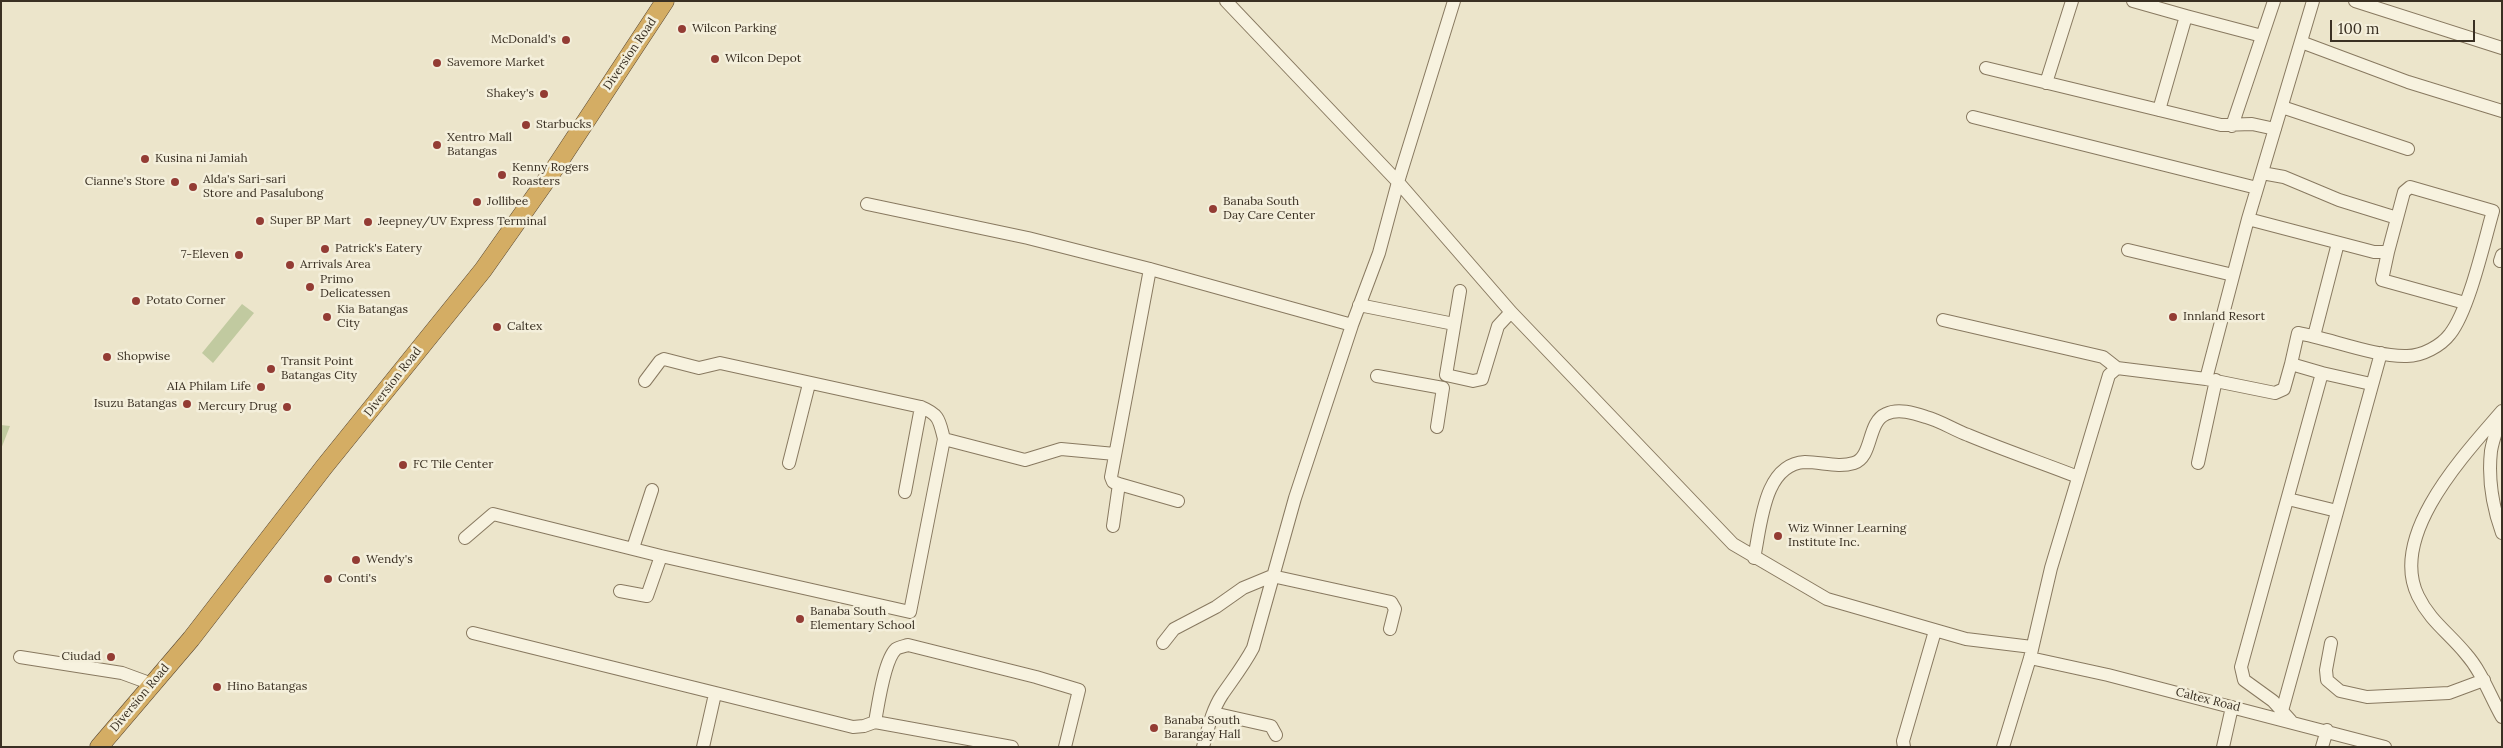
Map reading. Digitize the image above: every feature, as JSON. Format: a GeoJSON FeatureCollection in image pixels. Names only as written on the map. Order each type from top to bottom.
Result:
{"type":"FeatureCollection","features":[{"type":"Feature","properties":{"kind":"highway","name":"Diversion Road"},"geometry":{"type":"LineString","coordinates":[[100,747],[191,639],[324,467],[489,262],[665,1]]}},
{"type":"Feature","properties":{"kind":"street","name":"Caltex Road"},"geometry":{"type":"LineString","coordinates":[[1226,1],[1398,182],[1511,312],[1691,502],[1733,544],[1754,558],[1827,599],[1935,631],[2031,652],[2108,675],[2327,730],[2385,747]]}},
{"type":"Feature","properties":{"kind":"street"},"geometry":{"type":"LineString","coordinates":[[1203,747],[1213,713],[1253,648],[1272,576],[1352,325],[1379,253],[1398,182],[1454,1]]}},
{"type":"Feature","properties":{"kind":"street"},"geometry":{"type":"LineString","coordinates":[[2046,82],[2072,1]]}},
{"type":"Feature","properties":{"kind":"street"},"geometry":{"type":"LineString","coordinates":[[2134,1],[2262,36]]}},
{"type":"Feature","properties":{"kind":"street"},"geometry":{"type":"LineString","coordinates":[[2232,126],[2274,1]]}},
{"type":"Feature","properties":{"kind":"street"},"geometry":{"type":"LineString","coordinates":[[2198,463],[2211,380],[2233,275],[2313,1]]}},
{"type":"Feature","properties":{"kind":"street"},"geometry":{"type":"LineString","coordinates":[[2355,1],[2502,48]]}},
{"type":"Feature","properties":{"kind":"street"},"geometry":{"type":"LineString","coordinates":[[2159,110],[2186,16]]}},
{"type":"Feature","properties":{"kind":"street"},"geometry":{"type":"LineString","coordinates":[[2301,42],[2408,82],[2502,111]]}},
{"type":"Feature","properties":{"kind":"street"},"geometry":{"type":"LineString","coordinates":[[1986,68],[2232,126],[2252,124],[2275,129]]}},
{"type":"Feature","properties":{"kind":"street"},"geometry":{"type":"LineString","coordinates":[[2282,107],[2408,149]]}},
{"type":"Feature","properties":{"kind":"street"},"geometry":{"type":"LineString","coordinates":[[1973,117],[2258,188]]}},
{"type":"Feature","properties":{"kind":"street"},"geometry":{"type":"LineString","coordinates":[[2262,173],[2284,177],[2314,191],[2397,218]]}},
{"type":"Feature","properties":{"kind":"street"},"geometry":{"type":"LineString","coordinates":[[1944,320],[2103,357],[2117,368],[2211,380],[2275,393],[2281,392],[2284,389],[2298,333],[2381,353],[2407,356],[2424,353],[2439,344],[2450,334],[2465,304],[2493,211],[2410,187],[2404,192],[2381,277],[2386,282],[2465,304]]}},
{"type":"Feature","properties":{"kind":"street"},"geometry":{"type":"LineString","coordinates":[[867,204],[1028,238],[1150,269],[1352,325]]}},
{"type":"Feature","properties":{"kind":"street"},"geometry":{"type":"LineString","coordinates":[[2248,219],[2374,252],[2388,252]]}},
{"type":"Feature","properties":{"kind":"street"},"geometry":{"type":"LineString","coordinates":[[2314,336],[2338,243]]}},
{"type":"Feature","properties":{"kind":"street"},"geometry":{"type":"LineString","coordinates":[[2128,250],[2233,275]]}},
{"type":"Feature","properties":{"kind":"street"},"geometry":{"type":"LineString","coordinates":[[1150,269],[1111,477],[1113,482],[1178,501]]}},
{"type":"Feature","properties":{"kind":"street"},"geometry":{"type":"LineString","coordinates":[[1438,426],[1460,291]]}},
{"type":"Feature","properties":{"kind":"street"},"geometry":{"type":"LineString","coordinates":[[1359,305],[1454,324]]}},
{"type":"Feature","properties":{"kind":"street"},"geometry":{"type":"LineString","coordinates":[[1446,375],[1473,380],[1482,379],[1498,326],[1511,312]]}},
{"type":"Feature","properties":{"kind":"street"},"geometry":{"type":"LineString","coordinates":[[2282,711],[2381,353]]}},
{"type":"Feature","properties":{"kind":"street"},"geometry":{"type":"LineString","coordinates":[[465,538],[493,514],[661,556],[910,612],[944,439],[939,419],[934,413],[921,407],[720,363],[699,368],[664,359],[660,361],[645,380]]}},
{"type":"Feature","properties":{"kind":"street"},"geometry":{"type":"LineString","coordinates":[[2291,364],[2371,384]]}},
{"type":"Feature","properties":{"kind":"street"},"geometry":{"type":"LineString","coordinates":[[2003,747],[2031,652],[2051,568],[2078,476],[2109,375],[2117,368]]}},
{"type":"Feature","properties":{"kind":"street"},"geometry":{"type":"LineString","coordinates":[[2291,721],[2273,700],[2244,680],[2241,667],[2322,373]]}},
{"type":"Feature","properties":{"kind":"street"},"geometry":{"type":"LineString","coordinates":[[1377,376],[1443,388]]}},
{"type":"Feature","properties":{"kind":"street"},"geometry":{"type":"LineString","coordinates":[[789,463],[809,384]]}},
{"type":"Feature","properties":{"kind":"street"},"geometry":{"type":"LineString","coordinates":[[905,492],[921,407]]}},
{"type":"Feature","properties":{"kind":"street"},"geometry":{"type":"LineString","coordinates":[[1754,558],[1770,487],[1781,472],[1804,462],[1838,465],[1856,462],[1863,456],[1873,428],[1883,415],[1894,411],[1927,417],[1968,435],[2078,476]]}},
{"type":"Feature","properties":{"kind":"street"},"geometry":{"type":"LineString","coordinates":[[2502,412],[2491,450],[2491,481],[2496,516],[2502,533]]}},
{"type":"Feature","properties":{"kind":"street"},"geometry":{"type":"LineString","coordinates":[[2502,412],[2461,458],[2440,489],[2418,530],[2411,566],[2417,595],[2435,624],[2466,654],[2484,680],[2502,717]]}},
{"type":"Feature","properties":{"kind":"street"},"geometry":{"type":"LineString","coordinates":[[944,439],[1025,460],[1061,449],[1115,454]]}},
{"type":"Feature","properties":{"kind":"street"},"geometry":{"type":"LineString","coordinates":[[1114,526],[1119,484]]}},
{"type":"Feature","properties":{"kind":"street"},"geometry":{"type":"LineString","coordinates":[[633,548],[638,525],[652,490]]}},
{"type":"Feature","properties":{"kind":"street"},"geometry":{"type":"LineString","coordinates":[[2288,499],[2337,511]]}},
{"type":"Feature","properties":{"kind":"street"},"geometry":{"type":"LineString","coordinates":[[620,591],[647,596],[661,556]]}},
{"type":"Feature","properties":{"kind":"street"},"geometry":{"type":"LineString","coordinates":[[1163,643],[1174,630],[1216,607],[1243,588],[1272,576],[1391,602],[1395,609],[1390,629]]}},
{"type":"Feature","properties":{"kind":"street"},"geometry":{"type":"LineString","coordinates":[[1904,747],[1903,741],[1935,631]]}},
{"type":"Feature","properties":{"kind":"street"},"geometry":{"type":"LineString","coordinates":[[474,633],[853,727],[875,722],[1012,747]]}},
{"type":"Feature","properties":{"kind":"street"},"geometry":{"type":"LineString","coordinates":[[2331,643],[2326,670],[2327,680],[2340,691],[2367,697],[2449,693],[2484,680]]}},
{"type":"Feature","properties":{"kind":"street"},"geometry":{"type":"LineString","coordinates":[[875,722],[881,685],[891,659],[896,649],[908,645],[1036,677],[1079,690],[1065,747]]}},
{"type":"Feature","properties":{"kind":"street"},"geometry":{"type":"LineString","coordinates":[[20,657],[122,673],[152,684]]}},
{"type":"Feature","properties":{"kind":"street"},"geometry":{"type":"LineString","coordinates":[[703,747],[716,694]]}},
{"type":"Feature","properties":{"kind":"street"},"geometry":{"type":"LineString","coordinates":[[2224,747],[2232,707]]}},
{"type":"Feature","properties":{"kind":"street"},"geometry":{"type":"LineString","coordinates":[[1213,713],[1271,726],[1276,735]]}},
{"type":"Feature","properties":{"kind":"street"},"geometry":{"type":"LineString","coordinates":[[2322,747],[2327,730]]}},
{"type":"Feature","properties":{"kind":"green space"},"geometry":{"type":"Polygon","coordinates":[[[242,304],[254,313],[213,363],[202,353],[242,304]]]}},
{"type":"Feature","properties":{"kind":"green space"},"geometry":{"type":"Polygon","coordinates":[[[1,425],[10,426],[1,449],[1,425]]]}},
{"type":"Feature","properties":{"kind":"place","name":"Wilcon Parking"},"geometry":{"type":"Point","coordinates":[682,29]}},
{"type":"Feature","properties":{"kind":"place","name":"McDonald's"},"geometry":{"type":"Point","coordinates":[566,40]}},
{"type":"Feature","properties":{"kind":"place","name":"Wilcon Depot"},"geometry":{"type":"Point","coordinates":[715,59]}},
{"type":"Feature","properties":{"kind":"place","name":"Savemore Market"},"geometry":{"type":"Point","coordinates":[437,63]}},
{"type":"Feature","properties":{"kind":"place","name":"Shakey's"},"geometry":{"type":"Point","coordinates":[544,94]}},
{"type":"Feature","properties":{"kind":"place","name":"Starbucks"},"geometry":{"type":"Point","coordinates":[526,125]}},
{"type":"Feature","properties":{"kind":"place","name":"Xentro Mall Batangas"},"geometry":{"type":"Point","coordinates":[437,145]}},
{"type":"Feature","properties":{"kind":"place","name":"Kusina ni Jamiah"},"geometry":{"type":"Point","coordinates":[145,159]}},
{"type":"Feature","properties":{"kind":"place","name":"Kenny Rogers Roasters"},"geometry":{"type":"Point","coordinates":[502,175]}},
{"type":"Feature","properties":{"kind":"place","name":"Cianne's Store"},"geometry":{"type":"Point","coordinates":[175,182]}},
{"type":"Feature","properties":{"kind":"place","name":"Alda's Sari-sari Store and Pasalubong"},"geometry":{"type":"Point","coordinates":[193,187]}},
{"type":"Feature","properties":{"kind":"place","name":"Jollibee"},"geometry":{"type":"Point","coordinates":[477,202]}},
{"type":"Feature","properties":{"kind":"place","name":"Banaba South Day Care Center"},"geometry":{"type":"Point","coordinates":[1213,209]}},
{"type":"Feature","properties":{"kind":"place","name":"Super BP Mart"},"geometry":{"type":"Point","coordinates":[260,221]}},
{"type":"Feature","properties":{"kind":"place","name":"Jeepney/UV Express Terminal"},"geometry":{"type":"Point","coordinates":[368,222]}},
{"type":"Feature","properties":{"kind":"place","name":"Patrick's Eatery"},"geometry":{"type":"Point","coordinates":[325,249]}},
{"type":"Feature","properties":{"kind":"place","name":"7-Eleven"},"geometry":{"type":"Point","coordinates":[239,255]}},
{"type":"Feature","properties":{"kind":"place","name":"Arrivals Area"},"geometry":{"type":"Point","coordinates":[290,265]}},
{"type":"Feature","properties":{"kind":"place","name":"Primo Delicatessen"},"geometry":{"type":"Point","coordinates":[310,287]}},
{"type":"Feature","properties":{"kind":"place","name":"Potato Corner"},"geometry":{"type":"Point","coordinates":[136,301]}},
{"type":"Feature","properties":{"kind":"place","name":"Kia Batangas City"},"geometry":{"type":"Point","coordinates":[327,317]}},
{"type":"Feature","properties":{"kind":"place","name":"Innland Resort"},"geometry":{"type":"Point","coordinates":[2173,317]}},
{"type":"Feature","properties":{"kind":"place","name":"Caltex"},"geometry":{"type":"Point","coordinates":[497,327]}},
{"type":"Feature","properties":{"kind":"place","name":"Shopwise"},"geometry":{"type":"Point","coordinates":[107,357]}},
{"type":"Feature","properties":{"kind":"place","name":"Transit Point Batangas City"},"geometry":{"type":"Point","coordinates":[271,369]}},
{"type":"Feature","properties":{"kind":"place","name":"AIA Philam Life"},"geometry":{"type":"Point","coordinates":[261,387]}},
{"type":"Feature","properties":{"kind":"place","name":"Isuzu Batangas"},"geometry":{"type":"Point","coordinates":[187,404]}},
{"type":"Feature","properties":{"kind":"place","name":"Mercury Drug"},"geometry":{"type":"Point","coordinates":[287,407]}},
{"type":"Feature","properties":{"kind":"place","name":"FC Tile Center"},"geometry":{"type":"Point","coordinates":[403,465]}},
{"type":"Feature","properties":{"kind":"place","name":"Wiz Winner Learning Institute Inc."},"geometry":{"type":"Point","coordinates":[1778,536]}},
{"type":"Feature","properties":{"kind":"place","name":"Wendy's"},"geometry":{"type":"Point","coordinates":[356,560]}},
{"type":"Feature","properties":{"kind":"place","name":"Conti's"},"geometry":{"type":"Point","coordinates":[328,579]}},
{"type":"Feature","properties":{"kind":"place","name":"Banaba South Elementary School"},"geometry":{"type":"Point","coordinates":[800,619]}},
{"type":"Feature","properties":{"kind":"place","name":"Ciudad"},"geometry":{"type":"Point","coordinates":[111,657]}},
{"type":"Feature","properties":{"kind":"place","name":"Hino Batangas"},"geometry":{"type":"Point","coordinates":[217,687]}},
{"type":"Feature","properties":{"kind":"place","name":"Banaba South Barangay Hall"},"geometry":{"type":"Point","coordinates":[1154,728]}}]}
